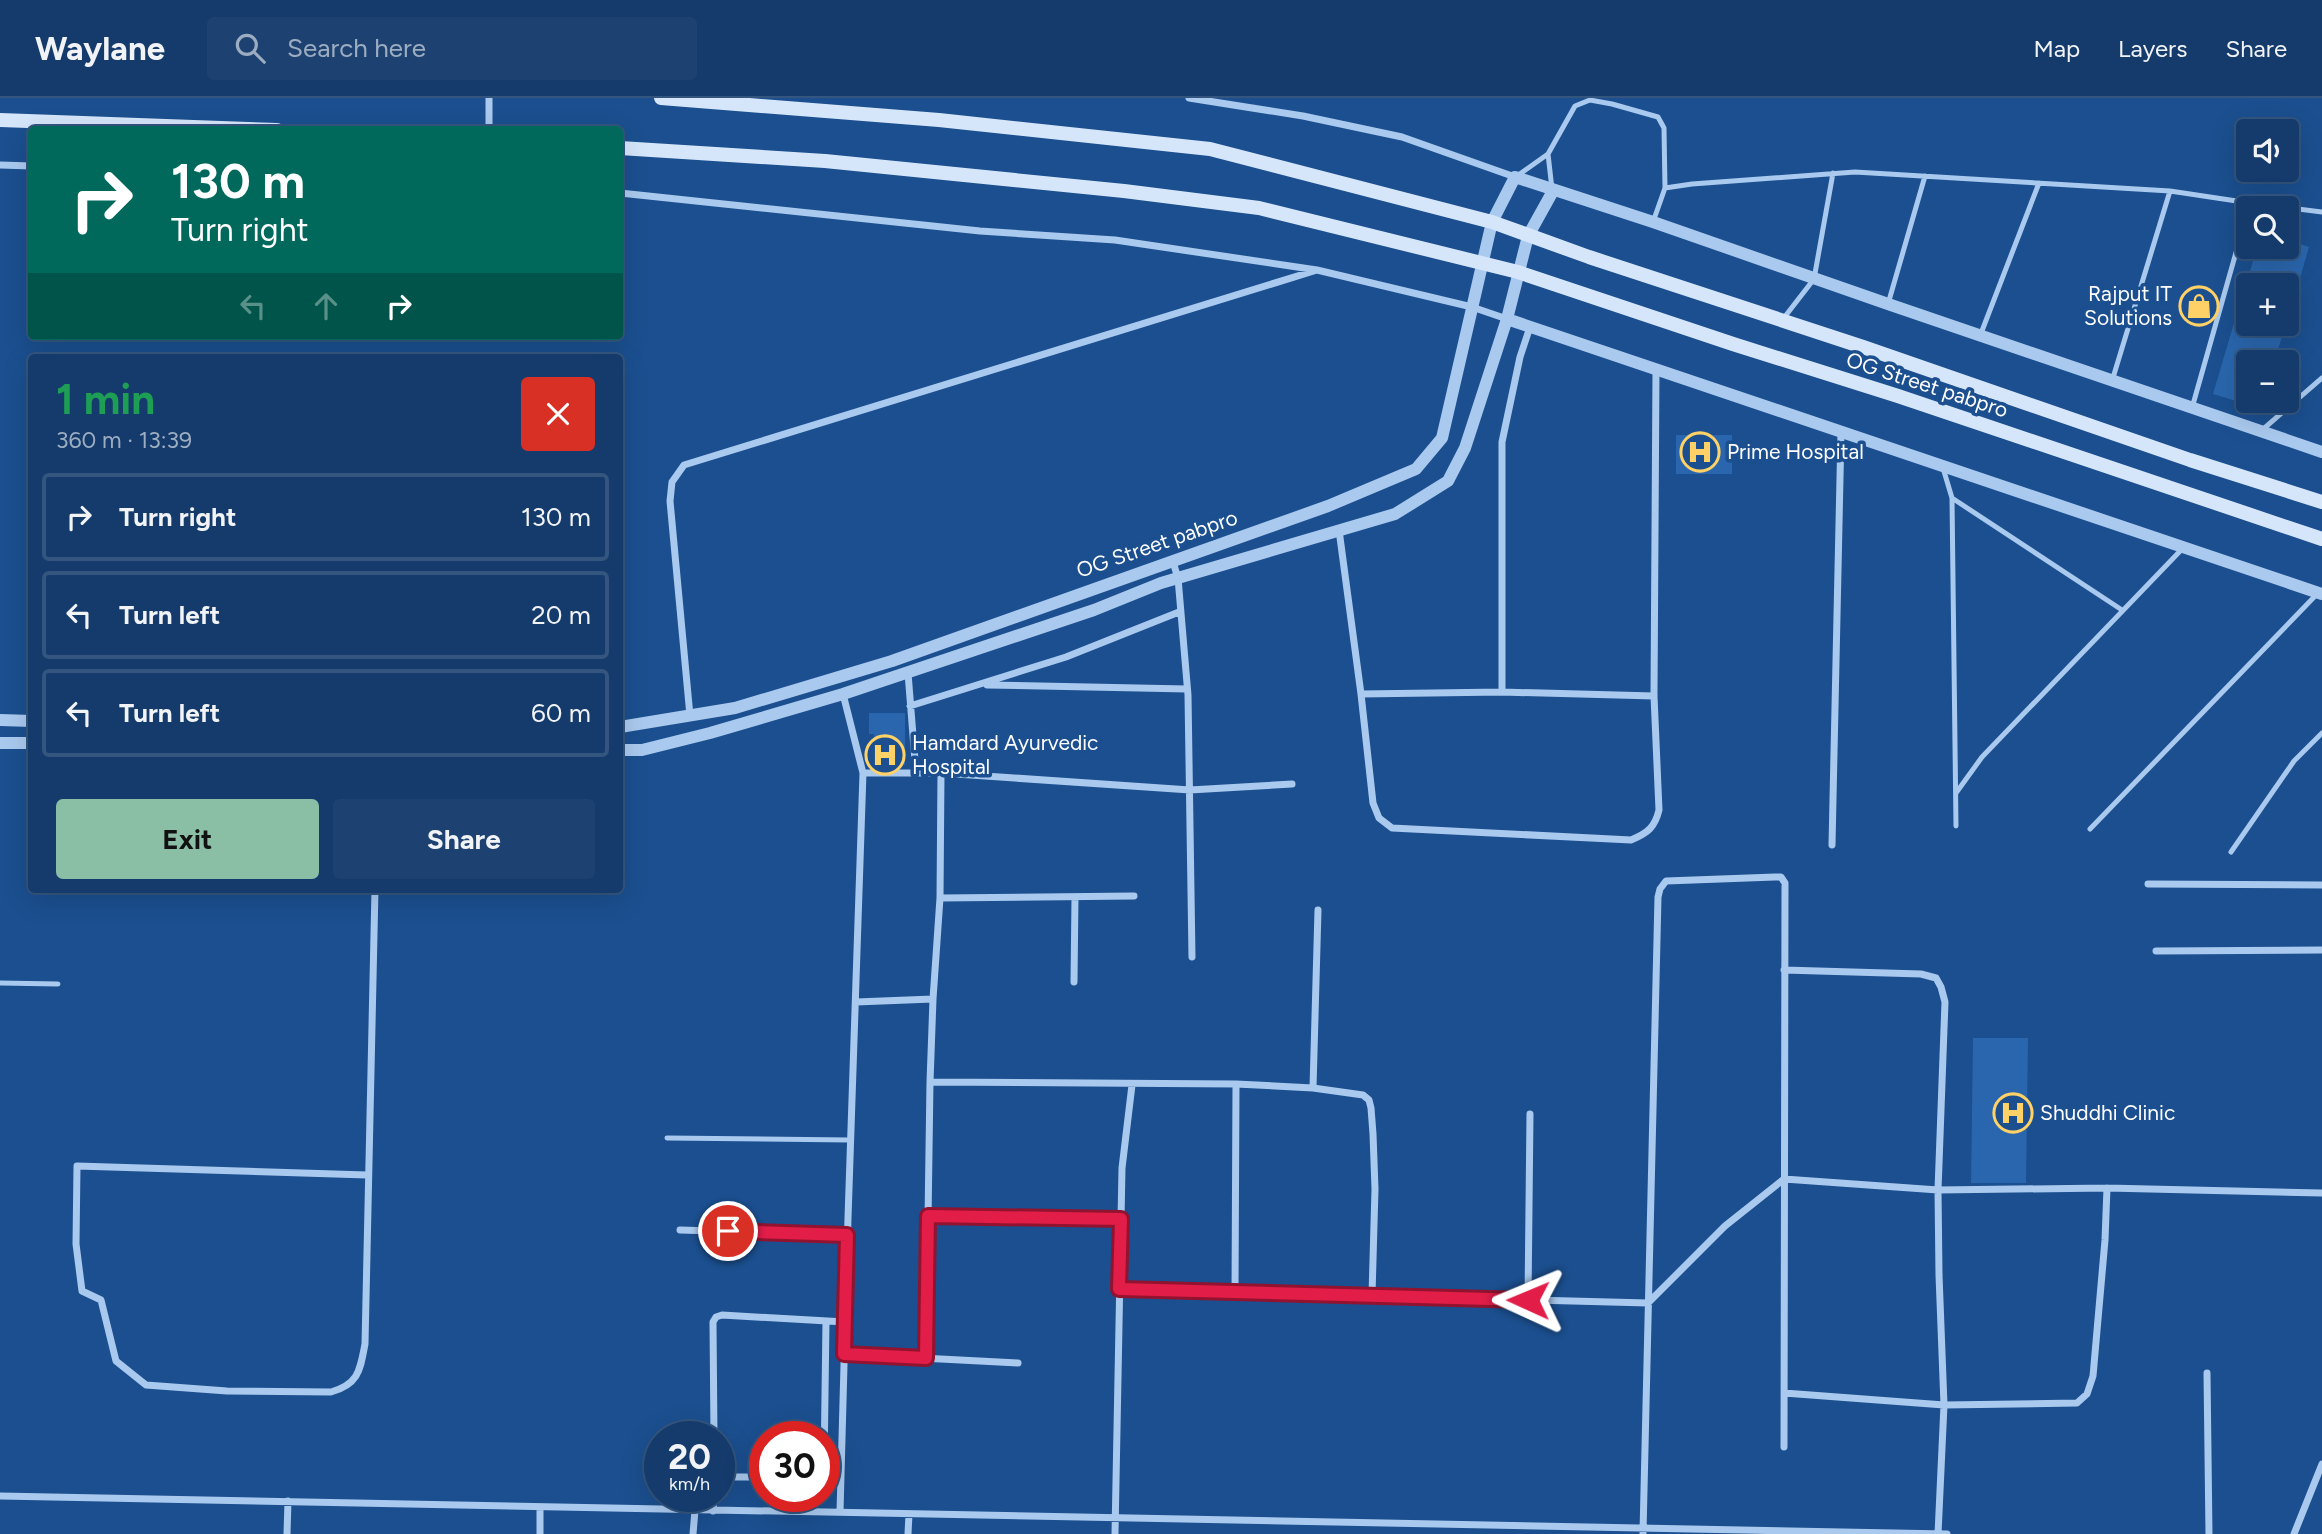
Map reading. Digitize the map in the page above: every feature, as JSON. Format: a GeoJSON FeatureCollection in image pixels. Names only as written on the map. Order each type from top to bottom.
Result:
{"type":"FeatureCollection","features":[{"type":"Feature","properties":{"kind":"main road"},"geometry":{"type":"LineString","coordinates":[[661,98],[939,121],[1210,149],[1492,222]]}},
{"type":"Feature","properties":{"kind":"main road"},"geometry":{"type":"LineString","coordinates":[[0,120],[166,126]]}},
{"type":"Feature","properties":{"kind":"main road"},"geometry":{"type":"LineString","coordinates":[[623,148],[825,161],[1124,191],[1259,208],[1518,272]]}},
{"type":"Feature","properties":{"kind":"main road","name":"OG Street pabpro"},"geometry":{"type":"LineString","coordinates":[[1492,222],[2190,460],[2322,502]]}},
{"type":"Feature","properties":{"kind":"main road","name":"OG Street pabpro"},"geometry":{"type":"LineString","coordinates":[[1518,272],[2322,539]]}},
{"type":"Feature","properties":{"kind":"street"},"geometry":{"type":"LineString","coordinates":[[489,98],[489,126]]}},
{"type":"Feature","properties":{"kind":"street"},"geometry":{"type":"LineString","coordinates":[[1189,98],[1303,116],[1402,137],[1553,191],[1653,222],[2322,452]]}},
{"type":"Feature","properties":{"kind":"street"},"geometry":{"type":"LineString","coordinates":[[0,165],[28,166]]}},
{"type":"Feature","properties":{"kind":"street"},"geometry":{"type":"LineString","coordinates":[[1492,222],[1515,177]]}},
{"type":"Feature","properties":{"kind":"street"},"geometry":{"type":"LineString","coordinates":[[1528,236],[1553,191]]}},
{"type":"Feature","properties":{"kind":"street"},"geometry":{"type":"LineString","coordinates":[[623,193],[980,231],[1115,240],[1317,270],[1472,307],[2320,593]]}},
{"type":"Feature","properties":{"kind":"street","name":"OG Street pabpro"},"geometry":{"type":"LineString","coordinates":[[623,727],[735,708],[892,661],[1328,506],[1416,469],[1442,438],[1492,222]]}},
{"type":"Feature","properties":{"kind":"street","name":"OG Street pabpro"},"geometry":{"type":"LineString","coordinates":[[623,750],[642,750],[699,736],[843,694],[1094,610],[1178,578],[1395,514],[1448,481],[1465,448],[1507,319],[1528,236]]}},
{"type":"Feature","properties":{"kind":"street"},"geometry":{"type":"LineString","coordinates":[[690,716],[670,501],[672,482],[684,465],[1317,270]]}},
{"type":"Feature","properties":{"kind":"street"},"geometry":{"type":"LineString","coordinates":[[1502,692],[1502,442],[1520,356],[1530,327]]}},
{"type":"Feature","properties":{"kind":"street"},"geometry":{"type":"LineString","coordinates":[[1339,530],[1373,803],[1379,818],[1392,828],[1632,840],[1644,835],[1656,824],[1659,810],[1654,696],[1656,369]]}},
{"type":"Feature","properties":{"kind":"street"},"geometry":{"type":"LineString","coordinates":[[1832,845],[1841,432]]}},
{"type":"Feature","properties":{"kind":"street"},"geometry":{"type":"LineString","coordinates":[[1173,562],[1178,578],[1187,689],[1192,957]]}},
{"type":"Feature","properties":{"kind":"street"},"geometry":{"type":"LineString","coordinates":[[910,706],[1066,657],[1179,612]]}},
{"type":"Feature","properties":{"kind":"street"},"geometry":{"type":"LineString","coordinates":[[908,673],[916,773]]}},
{"type":"Feature","properties":{"kind":"street"},"geometry":{"type":"LineString","coordinates":[[979,684],[1187,689]]}},
{"type":"Feature","properties":{"kind":"street"},"geometry":{"type":"LineString","coordinates":[[1361,694],[1502,692],[1654,696]]}},
{"type":"Feature","properties":{"kind":"street"},"geometry":{"type":"LineString","coordinates":[[843,694],[863,773],[840,1512],[1339,1522],[1524,1530],[1947,1534]]}},
{"type":"Feature","properties":{"kind":"street"},"geometry":{"type":"LineString","coordinates":[[0,720],[28,721]]}},
{"type":"Feature","properties":{"kind":"street"},"geometry":{"type":"LineString","coordinates":[[0,743],[28,743]]}},
{"type":"Feature","properties":{"kind":"street"},"geometry":{"type":"LineString","coordinates":[[863,773],[941,773],[1190,790],[1292,784]]}},
{"type":"Feature","properties":{"kind":"street"},"geometry":{"type":"LineString","coordinates":[[926,1358],[930,1082],[940,898],[941,773]]}},
{"type":"Feature","properties":{"kind":"street"},"geometry":{"type":"LineString","coordinates":[[1643,1532],[1658,897],[1665,881],[1689,878],[1781,877],[1785,883],[1784,1447]]}},
{"type":"Feature","properties":{"kind":"street"},"geometry":{"type":"LineString","coordinates":[[2148,884],[2322,885]]}},
{"type":"Feature","properties":{"kind":"street"},"geometry":{"type":"LineString","coordinates":[[368,1175],[77,1166],[76,1244],[82,1291],[101,1300],[116,1361],[146,1385],[226,1391],[331,1392],[347,1387],[360,1371],[365,1344],[375,893]]}},
{"type":"Feature","properties":{"kind":"street"},"geometry":{"type":"LineString","coordinates":[[940,898],[1134,896]]}},
{"type":"Feature","properties":{"kind":"street"},"geometry":{"type":"LineString","coordinates":[[1074,982],[1075,897]]}},
{"type":"Feature","properties":{"kind":"street"},"geometry":{"type":"LineString","coordinates":[[1313,1088],[1318,910]]}},
{"type":"Feature","properties":{"kind":"street"},"geometry":{"type":"LineString","coordinates":[[2157,951],[2322,950]]}},
{"type":"Feature","properties":{"kind":"street"},"geometry":{"type":"LineString","coordinates":[[1784,970],[1921,974],[1936,978],[1941,987],[1945,1002],[1938,1190],[1944,1405],[1938,1534]]}},
{"type":"Feature","properties":{"kind":"street"},"geometry":{"type":"LineString","coordinates":[[856,1002],[933,999]]}},
{"type":"Feature","properties":{"kind":"street"},"geometry":{"type":"LineString","coordinates":[[930,1082],[1236,1084],[1313,1088],[1363,1095],[1369,1100],[1371,1108],[1375,1189],[1372,1295]]}},
{"type":"Feature","properties":{"kind":"street"},"geometry":{"type":"LineString","coordinates":[[1235,1292],[1236,1084]]}},
{"type":"Feature","properties":{"kind":"street"},"geometry":{"type":"LineString","coordinates":[[1115,1534],[1122,1168],[1132,1085]]}},
{"type":"Feature","properties":{"kind":"street"},"geometry":{"type":"LineString","coordinates":[[1528,1300],[1530,1114]]}},
{"type":"Feature","properties":{"kind":"street"},"geometry":{"type":"LineString","coordinates":[[1119,1289],[1648,1303],[1726,1226],[1784,1178],[1938,1190],[2107,1188],[2322,1194]]}},
{"type":"Feature","properties":{"kind":"street"},"geometry":{"type":"LineString","coordinates":[[1784,1394],[1944,1405],[2077,1403],[2087,1394],[2093,1376],[2107,1188]]}},
{"type":"Feature","properties":{"kind":"street"},"geometry":{"type":"LineString","coordinates":[[928,1216],[1121,1219]]}},
{"type":"Feature","properties":{"kind":"street"},"geometry":{"type":"LineString","coordinates":[[680,1230],[847,1235]]}},
{"type":"Feature","properties":{"kind":"street"},"geometry":{"type":"LineString","coordinates":[[714,1421],[713,1322],[716,1317],[722,1315],[845,1322]]}},
{"type":"Feature","properties":{"kind":"street"},"geometry":{"type":"LineString","coordinates":[[825,1421],[826,1321]]}},
{"type":"Feature","properties":{"kind":"street"},"geometry":{"type":"LineString","coordinates":[[844,1354],[1018,1363]]}},
{"type":"Feature","properties":{"kind":"street"},"geometry":{"type":"LineString","coordinates":[[2207,1373],[2209,1534]]}},
{"type":"Feature","properties":{"kind":"street"},"geometry":{"type":"LineString","coordinates":[[2294,1534],[2322,1464]]}},
{"type":"Feature","properties":{"kind":"street"},"geometry":{"type":"LineString","coordinates":[[0,1496],[644,1509]]}},
{"type":"Feature","properties":{"kind":"street"},"geometry":{"type":"LineString","coordinates":[[287,1534],[288,1501]]}},
{"type":"Feature","properties":{"kind":"street"},"geometry":{"type":"LineString","coordinates":[[540,1507],[540,1534]]}},
{"type":"Feature","properties":{"kind":"street"},"geometry":{"type":"LineString","coordinates":[[694,1534],[695,1512]]}},
{"type":"Feature","properties":{"kind":"street"},"geometry":{"type":"LineString","coordinates":[[908,1534],[909,1514]]}},
{"type":"Feature","properties":{"kind":"street"},"geometry":{"type":"LineString","coordinates":[[1338,1534],[1339,1522]]}},
{"type":"Feature","properties":{"kind":"lane"},"geometry":{"type":"LineString","coordinates":[[1515,177],[1548,154],[1575,106],[1590,100],[1658,117],[1664,128],[1665,188],[1653,222]]}},
{"type":"Feature","properties":{"kind":"lane"},"geometry":{"type":"LineString","coordinates":[[1548,154],[1553,191]]}},
{"type":"Feature","properties":{"kind":"lane"},"geometry":{"type":"LineString","coordinates":[[1665,188],[1855,172],[2170,191],[2236,201]]}},
{"type":"Feature","properties":{"kind":"lane"},"geometry":{"type":"LineString","coordinates":[[1782,320],[1814,279],[1833,173]]}},
{"type":"Feature","properties":{"kind":"lane"},"geometry":{"type":"LineString","coordinates":[[1888,304],[1925,176]]}},
{"type":"Feature","properties":{"kind":"lane"},"geometry":{"type":"LineString","coordinates":[[1980,336],[2039,183]]}},
{"type":"Feature","properties":{"kind":"lane"},"geometry":{"type":"LineString","coordinates":[[2112,381],[2170,191]]}},
{"type":"Feature","properties":{"kind":"lane"},"geometry":{"type":"LineString","coordinates":[[2299,209],[2322,212]]}},
{"type":"Feature","properties":{"kind":"lane"},"geometry":{"type":"LineString","coordinates":[[2192,408],[2236,252]]}},
{"type":"Feature","properties":{"kind":"lane"},"geometry":{"type":"LineString","coordinates":[[2261,431],[2322,378]]}},
{"type":"Feature","properties":{"kind":"lane"},"geometry":{"type":"LineString","coordinates":[[1943,466],[1952,498],[1956,826]]}},
{"type":"Feature","properties":{"kind":"lane"},"geometry":{"type":"LineString","coordinates":[[1952,498],[2122,610]]}},
{"type":"Feature","properties":{"kind":"lane"},"geometry":{"type":"LineString","coordinates":[[1956,793],[1982,757],[2184,547]]}},
{"type":"Feature","properties":{"kind":"lane"},"geometry":{"type":"LineString","coordinates":[[2090,829],[2320,593]]}},
{"type":"Feature","properties":{"kind":"lane"},"geometry":{"type":"LineString","coordinates":[[2231,852],[2294,761],[2322,733]]}},
{"type":"Feature","properties":{"kind":"lane"},"geometry":{"type":"LineString","coordinates":[[0,983],[58,984]]}},
{"type":"Feature","properties":{"kind":"lane"},"geometry":{"type":"LineString","coordinates":[[667,1138],[850,1140]]}},
{"type":"Feature","properties":{"kind":"building"},"geometry":{"type":"Polygon","coordinates":[[[2299,244],[2309,247],[2299,282],[2299,273],[2249,273],[2254,259],[2299,259],[2299,244]]]}},
{"type":"Feature","properties":{"kind":"building"},"geometry":{"type":"Polygon","coordinates":[[[2236,316],[2236,336],[2282,336],[2278,350],[2236,350],[2236,401],[2213,394],[2236,316]]]}},
{"type":"Feature","properties":{"kind":"building"},"geometry":{"type":"Polygon","coordinates":[[[1676,435],[1732,435],[1732,474],[1676,474],[1676,435]]]}},
{"type":"Feature","properties":{"kind":"building"},"geometry":{"type":"Polygon","coordinates":[[[869,713],[905,713],[905,765],[874,765],[874,734],[869,734],[869,713]]]}},
{"type":"Feature","properties":{"kind":"building"},"geometry":{"type":"Polygon","coordinates":[[[1973,1038],[2028,1038],[2026,1183],[1971,1183],[1973,1038]]]}},
{"type":"Feature","properties":{"kind":"place","name":"Rajput IT Solutions"},"geometry":{"type":"Point","coordinates":[2199,306]}},
{"type":"Feature","properties":{"kind":"place","name":"Prime Hospital"},"geometry":{"type":"Point","coordinates":[1700,452]}},
{"type":"Feature","properties":{"kind":"place","name":"Hamdard Ayurvedic Hospital"},"geometry":{"type":"Point","coordinates":[885,755]}},
{"type":"Feature","properties":{"kind":"place","name":"Shuddhi Clinic"},"geometry":{"type":"Point","coordinates":[2013,1113]}},
{"type":"Feature","properties":{"kind":"route"},"geometry":{"type":"LineString","coordinates":[[728,1231],[847,1235],[844,1354],[926,1358],[928,1216],[1121,1219],[1119,1289],[1528,1300]]}}]}
